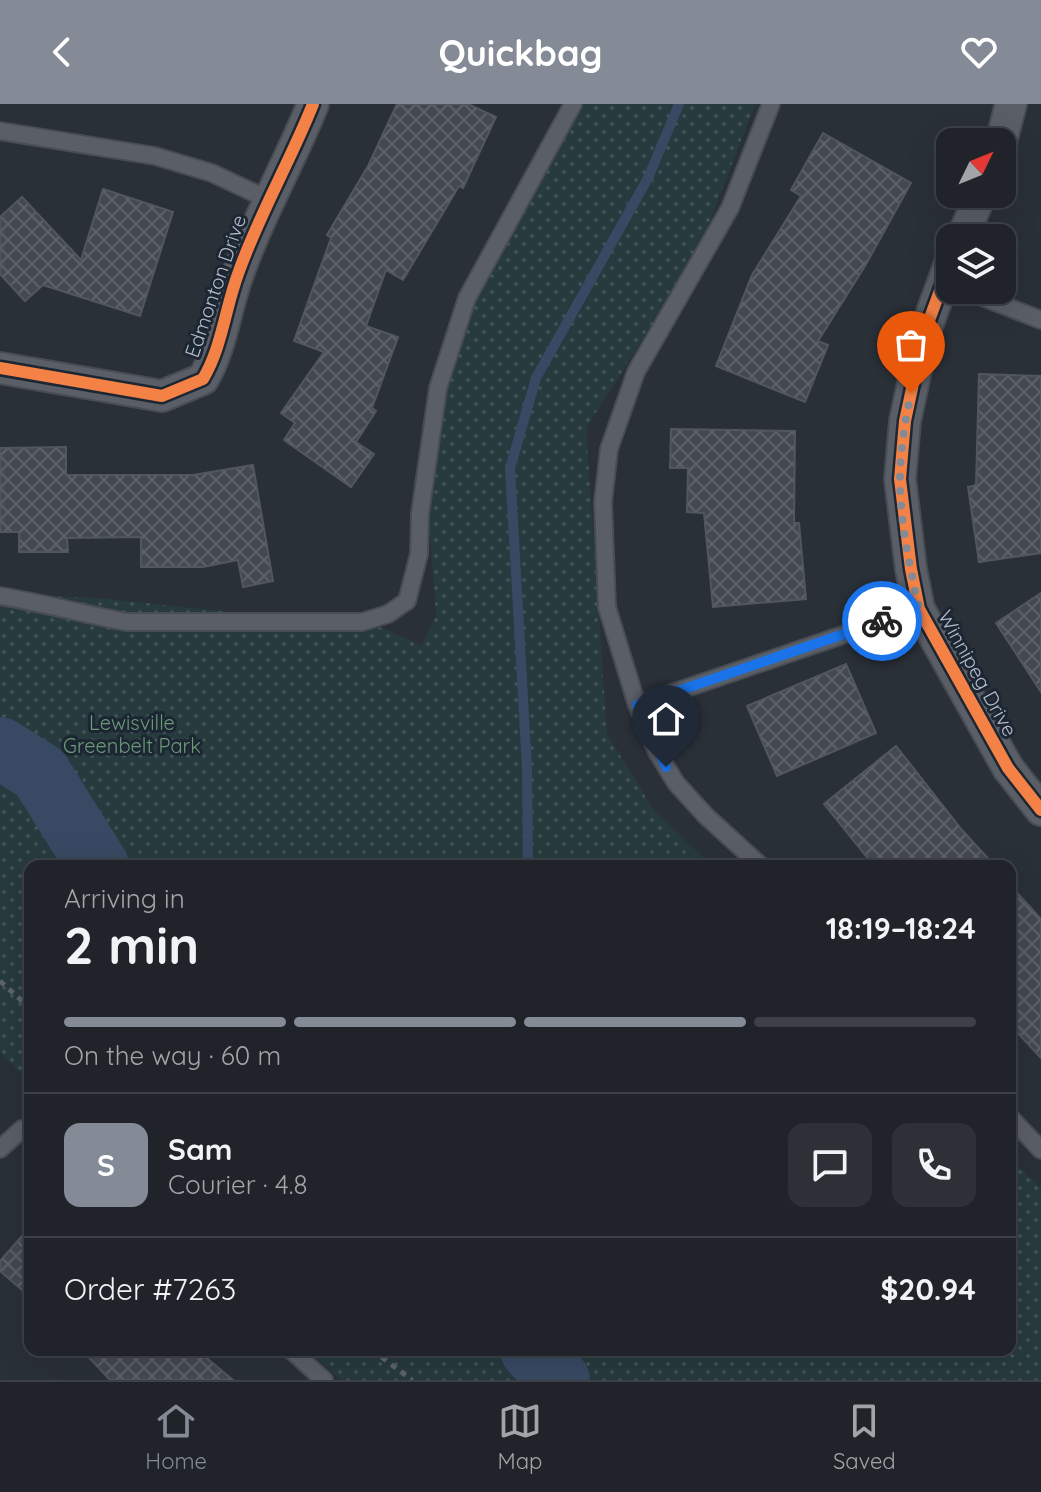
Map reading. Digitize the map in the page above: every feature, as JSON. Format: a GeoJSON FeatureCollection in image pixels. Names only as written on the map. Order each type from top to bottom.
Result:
{"type":"FeatureCollection","features":[{"type":"Feature","properties":{"kind":"street","name":"Edmonton Drive"},"geometry":{"type":"LineString","coordinates":[[0,368],[162,396],[203,379],[216,354],[237,276],[267,199],[313,104]]}},
{"type":"Feature","properties":{"kind":"street"},"geometry":{"type":"LineString","coordinates":[[1005,128],[1011,104]]}},
{"type":"Feature","properties":{"kind":"street","name":"Winnipeg Drive"},"geometry":{"type":"LineString","coordinates":[[939,304],[923,337],[905,421],[900,479],[919,609],[1008,768],[1041,810]]}},
{"type":"Feature","properties":{"kind":"lane"},"geometry":{"type":"LineString","coordinates":[[0,596],[59,605],[126,622],[362,622],[401,607],[410,594],[419,554],[422,500],[438,388],[467,298],[573,104]]}},
{"type":"Feature","properties":{"kind":"lane"},"geometry":{"type":"LineString","coordinates":[[754,860],[706,816],[676,783],[657,752],[637,705],[607,607],[603,502],[609,449],[636,372],[730,208],[771,104]]}},
{"type":"Feature","properties":{"kind":"lane"},"geometry":{"type":"LineString","coordinates":[[0,131],[155,156],[212,173],[267,199]]}},
{"type":"Feature","properties":{"kind":"lane"},"geometry":{"type":"LineString","coordinates":[[1005,304],[1041,320]]}},
{"type":"Feature","properties":{"kind":"lane"},"geometry":{"type":"LineString","coordinates":[[637,705],[919,609]]}},
{"type":"Feature","properties":{"kind":"lane"},"geometry":{"type":"LineString","coordinates":[[1016,1123],[1041,1150]]}},
{"type":"Feature","properties":{"kind":"lane"},"geometry":{"type":"LineString","coordinates":[[0,1149],[24,1129]]}},
{"type":"Feature","properties":{"kind":"lane"},"geometry":{"type":"LineString","coordinates":[[298,1356],[324,1380]]}},
{"type":"Feature","properties":{"kind":"path"},"geometry":{"type":"LineString","coordinates":[[0,981],[24,1003]]}},
{"type":"Feature","properties":{"kind":"path"},"geometry":{"type":"LineString","coordinates":[[380,1356],[412,1380]]}},
{"type":"Feature","properties":{"kind":"green space","name":"Lewisville Greenbelt Park"},"geometry":{"type":"Polygon","coordinates":[[[576,104],[755,104],[697,254],[586,428],[607,734],[653,809],[706,860],[24,860],[24,1076],[0,1053],[0,594],[98,598],[383,628],[422,646],[436,616],[424,452],[456,331],[576,104]]]}},
{"type":"Feature","properties":{"kind":"green space"},"geometry":{"type":"Polygon","coordinates":[[[1016,1164],[1041,1188],[1041,1380],[341,1380],[315,1356],[1016,1356],[1016,1164]]]}},
{"type":"Feature","properties":{"kind":"building"},"geometry":{"type":"Polygon","coordinates":[[[397,104],[468,104],[496,117],[463,188],[459,186],[403,280],[386,270],[366,326],[398,337],[372,408],[376,411],[356,442],[374,454],[351,487],[284,440],[295,423],[281,413],[324,352],[294,341],[331,238],[327,235],[368,166],[397,104]]]}},
{"type":"Feature","properties":{"kind":"building"},"geometry":{"type":"Polygon","coordinates":[[[823,133],[911,183],[865,266],[818,341],[828,345],[805,402],[716,366],[752,275],[801,196],[791,190],[823,133]]]}},
{"type":"Feature","properties":{"kind":"building"},"geometry":{"type":"Polygon","coordinates":[[[103,189],[173,212],[140,316],[43,285],[25,301],[0,274],[0,217],[22,197],[81,260],[103,189]]]}},
{"type":"Feature","properties":{"kind":"building"},"geometry":{"type":"Polygon","coordinates":[[[979,374],[1041,376],[1041,553],[979,562],[968,487],[976,485],[979,374]]]}},
{"type":"Feature","properties":{"kind":"building"},"geometry":{"type":"Polygon","coordinates":[[[671,429],[795,431],[794,523],[799,523],[806,599],[713,607],[704,513],[687,512],[688,468],[670,468],[671,429]]]}},
{"type":"Feature","properties":{"kind":"building"},"geometry":{"type":"Polygon","coordinates":[[[66,447],[66,475],[193,475],[253,465],[273,581],[243,587],[238,560],[203,567],[141,567],[141,537],[67,538],[68,552],[19,552],[19,532],[0,532],[0,448],[66,447]]]}},
{"type":"Feature","properties":{"kind":"building"},"geometry":{"type":"Polygon","coordinates":[[[1041,593],[1041,692],[996,623],[1041,593]]]}},
{"type":"Feature","properties":{"kind":"building"},"geometry":{"type":"Polygon","coordinates":[[[846,664],[876,733],[777,776],[747,706],[846,664]]]}},
{"type":"Feature","properties":{"kind":"building"},"geometry":{"type":"Polygon","coordinates":[[[896,746],[990,860],[869,860],[824,804],[896,746]]]}},
{"type":"Feature","properties":{"kind":"building"},"geometry":{"type":"Polygon","coordinates":[[[1016,892],[1041,919],[1041,1058],[1016,1031],[1016,892]]]}},
{"type":"Feature","properties":{"kind":"building"},"geometry":{"type":"Polygon","coordinates":[[[24,1234],[24,1292],[0,1271],[0,1261],[24,1234]]]}},
{"type":"Feature","properties":{"kind":"building"},"geometry":{"type":"Polygon","coordinates":[[[88,1356],[204,1356],[233,1380],[110,1380],[88,1356]]]}},
{"type":"Feature","properties":{"kind":"waterway"},"geometry":{"type":"LineString","coordinates":[[528,860],[527,768],[510,468],[536,378],[648,178],[679,104]]}},
{"type":"Feature","properties":{"kind":"waterway"},"geometry":{"type":"LineString","coordinates":[[0,748],[40,773],[94,860]]}},
{"type":"Feature","properties":{"kind":"waterway"},"geometry":{"type":"LineString","coordinates":[[537,1356],[559,1380]]}},
{"type":"Feature","properties":{"kind":"cycle path"},"geometry":{"type":"LineString","coordinates":[[0,368],[162,396],[203,379],[215,354],[246,252],[313,104]]}},
{"type":"Feature","properties":{"kind":"cycle path"},"geometry":{"type":"LineString","coordinates":[[936,301],[923,337],[905,421],[900,479],[919,609],[1008,768],[1041,810]]}},
{"type":"Feature","properties":{"kind":"way so far"},"geometry":{"type":"LineString","coordinates":[[882,621],[919,609],[900,479],[911,393]]}},
{"type":"Feature","properties":{"kind":"route"},"geometry":{"type":"LineString","coordinates":[[666,767],[637,705],[882,621]]}}]}
